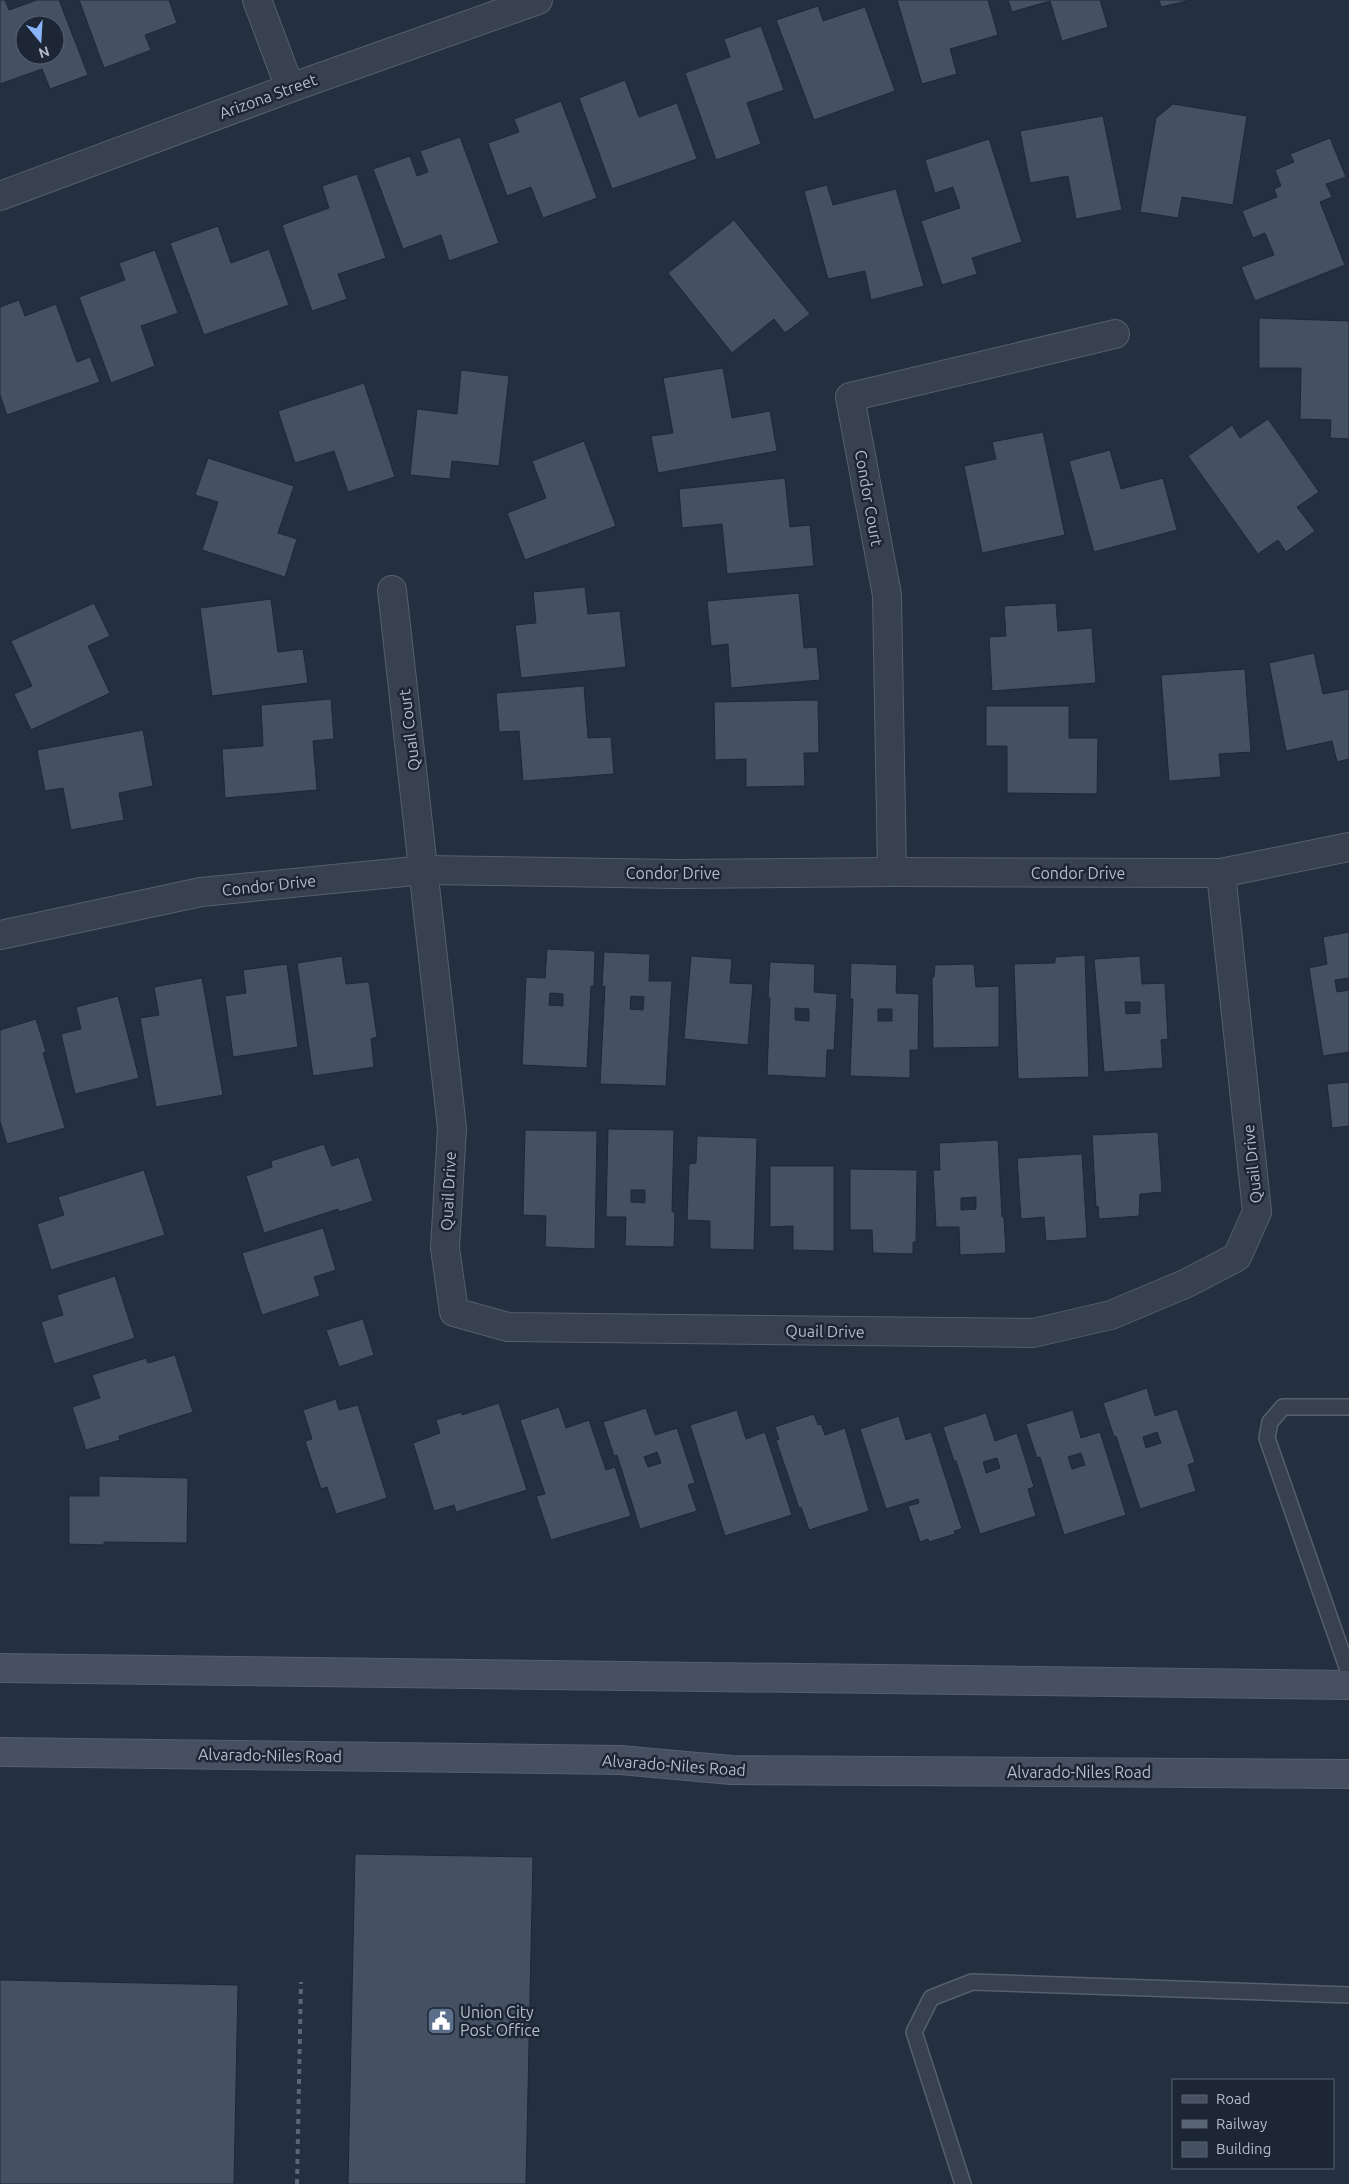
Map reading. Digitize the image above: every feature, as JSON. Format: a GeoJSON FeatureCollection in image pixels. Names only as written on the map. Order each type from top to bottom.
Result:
{"type":"FeatureCollection","features":[{"type":"Feature","properties":{"kind":"main road"},"geometry":{"type":"LineString","coordinates":[[0,1668],[1349,1685]]}},
{"type":"Feature","properties":{"kind":"main road","name":"Alvarado-Niles Road"},"geometry":{"type":"LineString","coordinates":[[0,1752],[620,1760],[731,1770],[1349,1774]]}},
{"type":"Feature","properties":{"kind":"street"},"geometry":{"type":"LineString","coordinates":[[257,0],[290,88]]}},
{"type":"Feature","properties":{"kind":"street","name":"Arizona Street"},"geometry":{"type":"LineString","coordinates":[[0,196],[290,88],[538,0]]}},
{"type":"Feature","properties":{"kind":"street","name":"Condor Court"},"geometry":{"type":"LineString","coordinates":[[892,872],[887,595],[850,397],[1115,334]]}},
{"type":"Feature","properties":{"kind":"street","name":"Quail Court"},"geometry":{"type":"LineString","coordinates":[[392,590],[425,870]]}},
{"type":"Feature","properties":{"kind":"street","name":"Condor Drive"},"geometry":{"type":"LineString","coordinates":[[0,935],[200,892],[425,870],[676,874],[892,872],[1221,873],[1349,847]]}},
{"type":"Feature","properties":{"kind":"street","name":"Quail Drive"},"geometry":{"type":"LineString","coordinates":[[425,870],[452,1128],[445,1248],[454,1312],[508,1327],[1033,1333],[1112,1315],[1185,1284],[1237,1257],[1257,1212],[1221,873]]}},
{"type":"Feature","properties":{"kind":"lane"},"geometry":{"type":"LineString","coordinates":[[1349,1407],[1283,1407],[1270,1422],[1267,1438],[1349,1674]]}},
{"type":"Feature","properties":{"kind":"lane"},"geometry":{"type":"LineString","coordinates":[[962,2184],[914,2032],[931,1998],[972,1982],[1349,1995]]}},
{"type":"Feature","properties":{"kind":"building"},"geometry":{"type":"Polygon","coordinates":[[[0,0],[5,0],[9,10],[37,0],[59,0],[65,15],[15,15],[15,65],[65,65],[65,16],[88,75],[50,89],[42,69],[0,84],[0,0]]]}},
{"type":"Feature","properties":{"kind":"building"},"geometry":{"type":"Polygon","coordinates":[[[79,0],[169,0],[177,23],[145,35],[151,50],[104,68],[79,0]]]}},
{"type":"Feature","properties":{"kind":"building"},"geometry":{"type":"Polygon","coordinates":[[[897,0],[988,0],[998,35],[950,49],[957,74],[922,84],[897,0]]]}},
{"type":"Feature","properties":{"kind":"building"},"geometry":{"type":"Polygon","coordinates":[[[1008,0],[1100,0],[1108,27],[1062,41],[1050,1],[1012,12],[1008,0]]]}},
{"type":"Feature","properties":{"kind":"building"},"geometry":{"type":"Polygon","coordinates":[[[1159,0],[1191,0],[1161,7],[1159,0]]]}},
{"type":"Feature","properties":{"kind":"building"},"geometry":{"type":"Polygon","coordinates":[[[818,6],[823,21],[865,7],[895,91],[814,120],[776,20],[818,6]]]}},
{"type":"Feature","properties":{"kind":"building"},"geometry":{"type":"Polygon","coordinates":[[[761,26],[784,90],[747,103],[761,144],[716,160],[685,73],[730,57],[724,39],[761,26]]]}},
{"type":"Feature","properties":{"kind":"building"},"geometry":{"type":"Polygon","coordinates":[[[625,80],[639,117],[677,103],[697,159],[612,189],[579,98],[625,80]]]}},
{"type":"Feature","properties":{"kind":"building"},"geometry":{"type":"Polygon","coordinates":[[[561,101],[597,198],[543,218],[531,187],[507,196],[488,143],[519,132],[514,119],[561,101]]]}},
{"type":"Feature","properties":{"kind":"building"},"geometry":{"type":"Polygon","coordinates":[[[1173,104],[1247,116],[1233,205],[1182,197],[1178,218],[1140,212],[1156,118],[1173,104]]]}},
{"type":"Feature","properties":{"kind":"building"},"geometry":{"type":"Polygon","coordinates":[[[1103,116],[1122,210],[1076,219],[1068,176],[1030,183],[1020,131],[1103,116]]]}},
{"type":"Feature","properties":{"kind":"building"},"geometry":{"type":"Polygon","coordinates":[[[460,137],[499,243],[449,261],[441,235],[403,249],[373,169],[410,156],[417,176],[428,172],[420,151],[460,137]]]}},
{"type":"Feature","properties":{"kind":"building"},"geometry":{"type":"Polygon","coordinates":[[[1330,138],[1346,177],[1326,184],[1332,197],[1320,202],[1345,265],[1255,301],[1241,267],[1274,255],[1265,233],[1253,238],[1242,211],[1277,197],[1274,189],[1281,186],[1275,170],[1294,162],[1290,154],[1330,138]]]}},
{"type":"Feature","properties":{"kind":"building"},"geometry":{"type":"Polygon","coordinates":[[[989,139],[1022,242],[972,258],[977,274],[942,285],[921,221],[960,208],[953,187],[935,193],[925,160],[989,139]]]}},
{"type":"Feature","properties":{"kind":"building"},"geometry":{"type":"Polygon","coordinates":[[[357,174],[386,258],[338,274],[347,299],[312,311],[282,225],[329,208],[322,186],[357,174]]]}},
{"type":"Feature","properties":{"kind":"building"},"geometry":{"type":"Polygon","coordinates":[[[827,185],[833,205],[896,189],[924,286],[871,300],[865,271],[828,279],[804,191],[827,185]]]}},
{"type":"Feature","properties":{"kind":"building"},"geometry":{"type":"Polygon","coordinates":[[[734,220],[810,314],[785,333],[774,319],[732,353],[668,273],[734,220]]]}},
{"type":"Feature","properties":{"kind":"building"},"geometry":{"type":"Polygon","coordinates":[[[218,226],[231,263],[269,249],[289,305],[204,335],[170,243],[218,226]]]}},
{"type":"Feature","properties":{"kind":"building"},"geometry":{"type":"Polygon","coordinates":[[[155,250],[178,313],[141,326],[155,366],[111,383],[79,297],[125,280],[119,263],[155,250]]]}},
{"type":"Feature","properties":{"kind":"building"},"geometry":{"type":"Polygon","coordinates":[[[19,300],[25,316],[56,304],[77,362],[90,357],[100,382],[7,415],[0,395],[0,307],[19,300]]]}},
{"type":"Feature","properties":{"kind":"building"},"geometry":{"type":"Polygon","coordinates":[[[1259,318],[1349,321],[1349,439],[1330,438],[1331,420],[1300,419],[1301,368],[1259,368],[1259,318]]]}},
{"type":"Feature","properties":{"kind":"building"},"geometry":{"type":"Polygon","coordinates":[[[723,368],[732,418],[770,411],[777,451],[658,473],[651,436],[673,433],[663,378],[723,368]]]}},
{"type":"Feature","properties":{"kind":"building"},"geometry":{"type":"Polygon","coordinates":[[[461,370],[509,376],[499,466],[452,461],[450,479],[410,475],[417,409],[457,414],[461,370]]]}},
{"type":"Feature","properties":{"kind":"building"},"geometry":{"type":"Polygon","coordinates":[[[364,383],[395,477],[348,492],[334,451],[295,463],[278,411],[364,383]]]}},
{"type":"Feature","properties":{"kind":"building"},"geometry":{"type":"Polygon","coordinates":[[[1268,419],[1319,492],[1297,507],[1315,531],[1286,552],[1278,540],[1258,554],[1188,456],[1232,425],[1240,438],[1268,419]]]}},
{"type":"Feature","properties":{"kind":"building"},"geometry":{"type":"Polygon","coordinates":[[[1043,432],[1065,535],[982,553],[964,466],[996,459],[992,442],[1043,432]]]}},
{"type":"Feature","properties":{"kind":"building"},"geometry":{"type":"Polygon","coordinates":[[[584,441],[616,526],[525,560],[507,513],[546,498],[532,461],[584,441]]]}},
{"type":"Feature","properties":{"kind":"building"},"geometry":{"type":"Polygon","coordinates":[[[1110,450],[1121,489],[1163,478],[1177,530],[1094,552],[1069,461],[1110,450]]]}},
{"type":"Feature","properties":{"kind":"building"},"geometry":{"type":"Polygon","coordinates":[[[208,458],[294,486],[278,533],[297,539],[285,577],[202,550],[218,502],[195,495],[208,458]]]}},
{"type":"Feature","properties":{"kind":"building"},"geometry":{"type":"Polygon","coordinates":[[[785,478],[790,527],[810,525],[814,566],[727,574],[722,524],[682,528],[679,489],[785,478]]]}},
{"type":"Feature","properties":{"kind":"building"},"geometry":{"type":"Polygon","coordinates":[[[585,587],[588,614],[620,611],[626,667],[521,678],[515,625],[536,623],[533,592],[585,587]]]}},
{"type":"Feature","properties":{"kind":"building"},"geometry":{"type":"Polygon","coordinates":[[[799,593],[804,648],[817,647],[820,680],[731,688],[728,644],[711,646],[707,601],[799,593]]]}},
{"type":"Feature","properties":{"kind":"building"},"geometry":{"type":"Polygon","coordinates":[[[271,599],[278,652],[303,649],[308,683],[212,696],[200,608],[271,599]]]}},
{"type":"Feature","properties":{"kind":"building"},"geometry":{"type":"Polygon","coordinates":[[[94,603],[110,636],[88,646],[110,693],[31,730],[14,694],[32,686],[11,641],[94,603]]]}},
{"type":"Feature","properties":{"kind":"building"},"geometry":{"type":"Polygon","coordinates":[[[1056,603],[1058,631],[1092,628],[1096,683],[992,691],[989,637],[1006,636],[1004,606],[1056,603]]]}},
{"type":"Feature","properties":{"kind":"building"},"geometry":{"type":"Polygon","coordinates":[[[1314,653],[1323,694],[1349,689],[1349,759],[1337,762],[1332,741],[1286,751],[1269,663],[1314,653]]]}},
{"type":"Feature","properties":{"kind":"building"},"geometry":{"type":"Polygon","coordinates":[[[1245,669],[1251,752],[1219,754],[1221,777],[1169,781],[1161,675],[1245,669]]]}},
{"type":"Feature","properties":{"kind":"building"},"geometry":{"type":"Polygon","coordinates":[[[584,686],[588,738],[611,737],[614,774],[523,781],[519,731],[499,732],[496,693],[584,686]]]}},
{"type":"Feature","properties":{"kind":"building"},"geometry":{"type":"Polygon","coordinates":[[[331,699],[334,739],[313,741],[317,790],[225,798],[222,749],[263,746],[261,705],[331,699]]]}},
{"type":"Feature","properties":{"kind":"building"},"geometry":{"type":"Polygon","coordinates":[[[818,700],[819,753],[804,753],[805,786],[746,787],[746,759],[715,760],[714,702],[818,700]]]}},
{"type":"Feature","properties":{"kind":"building"},"geometry":{"type":"Polygon","coordinates":[[[986,706],[1069,706],[1069,738],[1098,738],[1097,794],[1007,793],[1007,746],[986,746],[986,706]]]}},
{"type":"Feature","properties":{"kind":"building"},"geometry":{"type":"Polygon","coordinates":[[[143,730],[153,786],[119,793],[124,820],[71,830],[63,788],[45,791],[37,750],[143,730]]]}},
{"type":"Feature","properties":{"kind":"building"},"geometry":{"type":"Polygon","coordinates":[[[1349,932],[1349,978],[1335,980],[1337,992],[1349,990],[1349,1052],[1323,1056],[1309,968],[1327,964],[1323,937],[1349,932]]]}},
{"type":"Feature","properties":{"kind":"building"},"geometry":{"type":"Polygon","coordinates":[[[547,949],[595,951],[594,986],[591,986],[587,1068],[522,1065],[526,977],[545,978],[547,949]],[[550,993],[549,1005],[563,1006],[563,994],[550,993]]]}},
{"type":"Feature","properties":{"kind":"building"},"geometry":{"type":"Polygon","coordinates":[[[604,952],[650,954],[649,981],[672,981],[666,1086],[600,1084],[605,986],[602,987],[604,952]],[[631,996],[630,1009],[643,1010],[644,997],[631,996]]]}},
{"type":"Feature","properties":{"kind":"building"},"geometry":{"type":"Polygon","coordinates":[[[1085,955],[1089,1077],[1018,1079],[1014,964],[1055,963],[1055,957],[1085,955]]]}},
{"type":"Feature","properties":{"kind":"building"},"geometry":{"type":"Polygon","coordinates":[[[342,956],[346,984],[369,982],[377,1037],[371,1039],[374,1067],[313,1076],[297,963],[342,956]]]}},
{"type":"Feature","properties":{"kind":"building"},"geometry":{"type":"Polygon","coordinates":[[[691,956],[732,959],[730,983],[753,984],[748,1045],[684,1039],[691,956]]]}},
{"type":"Feature","properties":{"kind":"building"},"geometry":{"type":"Polygon","coordinates":[[[1140,956],[1142,984],[1165,983],[1168,1039],[1161,1040],[1163,1068],[1104,1072],[1094,959],[1140,956]],[[1125,1002],[1126,1014],[1140,1013],[1140,1002],[1125,1002]]]}},
{"type":"Feature","properties":{"kind":"building"},"geometry":{"type":"Polygon","coordinates":[[[770,962],[815,964],[814,992],[837,994],[834,1050],[827,1050],[826,1078],[767,1075],[770,998],[768,998],[770,962]],[[795,1008],[795,1020],[809,1021],[809,1009],[795,1008]]]}},
{"type":"Feature","properties":{"kind":"building"},"geometry":{"type":"Polygon","coordinates":[[[851,963],[897,965],[896,993],[919,994],[918,1050],[910,1050],[910,1078],[850,1076],[853,999],[850,999],[851,963]],[[878,1009],[878,1021],[892,1021],[892,1009],[878,1009]]]}},
{"type":"Feature","properties":{"kind":"building"},"geometry":{"type":"Polygon","coordinates":[[[287,964],[298,1047],[233,1057],[225,996],[246,993],[243,970],[287,964]]]}},
{"type":"Feature","properties":{"kind":"building"},"geometry":{"type":"Polygon","coordinates":[[[974,964],[976,987],[999,986],[999,1047],[933,1048],[932,977],[934,977],[935,965],[974,964]]]}},
{"type":"Feature","properties":{"kind":"building"},"geometry":{"type":"Polygon","coordinates":[[[202,978],[223,1095],[156,1107],[140,1018],[159,1015],[154,987],[202,978]]]}},
{"type":"Feature","properties":{"kind":"building"},"geometry":{"type":"Polygon","coordinates":[[[118,996],[139,1078],[75,1094],[61,1034],[81,1029],[76,1007],[118,996]]]}},
{"type":"Feature","properties":{"kind":"building"},"geometry":{"type":"Polygon","coordinates":[[[36,1019],[46,1052],[43,1053],[65,1128],[7,1144],[0,1121],[0,1030],[36,1019]]]}},
{"type":"Feature","properties":{"kind":"building"},"geometry":{"type":"Polygon","coordinates":[[[1349,1082],[1349,1126],[1332,1128],[1327,1084],[1349,1082]]]}},
{"type":"Feature","properties":{"kind":"building"},"geometry":{"type":"Polygon","coordinates":[[[608,1129],[674,1130],[672,1212],[675,1212],[674,1247],[625,1246],[626,1217],[606,1217],[608,1129]],[[631,1190],[631,1202],[645,1203],[645,1190],[631,1190]]]}},
{"type":"Feature","properties":{"kind":"building"},"geometry":{"type":"Polygon","coordinates":[[[525,1130],[597,1131],[595,1249],[545,1247],[546,1216],[523,1215],[525,1130]]]}},
{"type":"Feature","properties":{"kind":"building"},"geometry":{"type":"Polygon","coordinates":[[[1158,1132],[1162,1192],[1140,1194],[1139,1216],[1099,1219],[1098,1206],[1096,1207],[1092,1135],[1158,1132]]]}},
{"type":"Feature","properties":{"kind":"building"},"geometry":{"type":"Polygon","coordinates":[[[697,1136],[757,1138],[754,1250],[710,1249],[710,1221],[687,1220],[689,1164],[696,1163],[697,1136]]]}},
{"type":"Feature","properties":{"kind":"building"},"geometry":{"type":"Polygon","coordinates":[[[998,1140],[1006,1253],[960,1255],[959,1227],[936,1227],[933,1170],[940,1170],[939,1143],[998,1140]],[[976,1197],[961,1198],[961,1210],[976,1209],[976,1197]]]}},
{"type":"Feature","properties":{"kind":"building"},"geometry":{"type":"Polygon","coordinates":[[[324,1144],[332,1166],[359,1157],[373,1201],[339,1212],[338,1209],[264,1233],[246,1176],[272,1167],[271,1161],[324,1144]]]}},
{"type":"Feature","properties":{"kind":"building"},"geometry":{"type":"Polygon","coordinates":[[[1082,1154],[1087,1238],[1046,1241],[1044,1217],[1021,1219],[1017,1158],[1082,1154]]]}},
{"type":"Feature","properties":{"kind":"building"},"geometry":{"type":"Polygon","coordinates":[[[770,1166],[834,1166],[834,1251],[793,1250],[793,1226],[770,1227],[770,1166]]]}},
{"type":"Feature","properties":{"kind":"building"},"geometry":{"type":"Polygon","coordinates":[[[850,1169],[917,1170],[916,1242],[913,1242],[913,1254],[873,1253],[872,1230],[850,1230],[850,1169]]]}},
{"type":"Feature","properties":{"kind":"building"},"geometry":{"type":"Polygon","coordinates":[[[144,1170],[165,1235],[51,1270],[37,1224],[64,1215],[58,1197],[144,1170]]]}},
{"type":"Feature","properties":{"kind":"building"},"geometry":{"type":"Polygon","coordinates":[[[323,1228],[336,1270],[314,1277],[320,1296],[262,1315],[242,1253],[323,1228]]]}},
{"type":"Feature","properties":{"kind":"building"},"geometry":{"type":"Polygon","coordinates":[[[115,1276],[135,1338],[54,1364],[41,1322],[63,1315],[57,1295],[115,1276]]]}},
{"type":"Feature","properties":{"kind":"building"},"geometry":{"type":"Polygon","coordinates":[[[363,1319],[374,1355],[339,1367],[326,1330],[363,1319]]]}},
{"type":"Feature","properties":{"kind":"building"},"geometry":{"type":"Polygon","coordinates":[[[175,1355],[193,1412],[119,1436],[120,1440],[86,1450],[72,1407],[100,1398],[92,1375],[146,1358],[148,1363],[175,1355]]]}},
{"type":"Feature","properties":{"kind":"building"},"geometry":{"type":"Polygon","coordinates":[[[1147,1388],[1155,1416],[1177,1409],[1195,1462],[1188,1465],[1196,1491],[1140,1509],[1103,1403],[1147,1388]],[[1157,1432],[1143,1437],[1146,1448],[1161,1443],[1157,1432]]]}},
{"type":"Feature","properties":{"kind":"building"},"geometry":{"type":"Polygon","coordinates":[[[336,1399],[339,1410],[358,1405],[387,1498],[336,1514],[327,1487],[321,1489],[305,1441],[312,1439],[303,1410],[336,1399]]]}},
{"type":"Feature","properties":{"kind":"building"},"geometry":{"type":"Polygon","coordinates":[[[499,1403],[527,1490],[456,1512],[454,1505],[434,1511],[413,1443],[440,1433],[436,1420],[461,1412],[462,1415],[499,1403]]]}},
{"type":"Feature","properties":{"kind":"building"},"geometry":{"type":"Polygon","coordinates":[[[559,1407],[566,1428],[589,1420],[606,1470],[615,1467],[631,1516],[551,1540],[536,1496],[545,1494],[520,1420],[559,1407]]]}},
{"type":"Feature","properties":{"kind":"building"},"geometry":{"type":"Polygon","coordinates":[[[646,1408],[655,1435],[677,1428],[695,1483],[688,1485],[697,1511],[640,1529],[617,1455],[614,1456],[603,1422],[646,1408]],[[657,1452],[644,1457],[648,1467],[661,1463],[657,1452]]]}},
{"type":"Feature","properties":{"kind":"building"},"geometry":{"type":"Polygon","coordinates":[[[737,1410],[746,1439],[765,1432],[792,1515],[725,1536],[690,1425],[737,1410]]]}},
{"type":"Feature","properties":{"kind":"building"},"geometry":{"type":"Polygon","coordinates":[[[1073,1410],[1081,1438],[1100,1432],[1126,1515],[1064,1535],[1040,1457],[1037,1458],[1026,1424],[1073,1410]],[[1081,1453],[1068,1457],[1072,1469],[1085,1465],[1081,1453]]]}},
{"type":"Feature","properties":{"kind":"building"},"geometry":{"type":"Polygon","coordinates":[[[986,1413],[995,1441],[1017,1433],[1034,1487],[1028,1489],[1036,1516],[980,1534],[943,1427],[986,1413]],[[997,1458],[983,1462],[986,1473],[1000,1468],[997,1458]]]}},
{"type":"Feature","properties":{"kind":"building"},"geometry":{"type":"Polygon","coordinates":[[[814,1414],[818,1425],[821,1424],[825,1435],[845,1428],[869,1511],[809,1530],[801,1507],[799,1508],[776,1440],[779,1439],[775,1427],[814,1414]]]}},
{"type":"Feature","properties":{"kind":"building"},"geometry":{"type":"Polygon","coordinates":[[[899,1416],[906,1440],[931,1432],[962,1529],[954,1531],[955,1534],[929,1542],[928,1539],[920,1542],[908,1506],[919,1503],[918,1499],[886,1509],[860,1429],[899,1416]]]}},
{"type":"Feature","properties":{"kind":"building"},"geometry":{"type":"Polygon","coordinates":[[[99,1476],[188,1478],[187,1543],[104,1542],[104,1545],[69,1544],[69,1496],[99,1496],[99,1476]]]}},
{"type":"Feature","properties":{"kind":"building","name":"Union City Post Office"},"geometry":{"type":"Polygon","coordinates":[[[355,1854],[533,1857],[526,2184],[348,2184],[355,1854]]]}},
{"type":"Feature","properties":{"kind":"building"},"geometry":{"type":"Polygon","coordinates":[[[0,1980],[238,1985],[234,2184],[0,2184],[0,1980]]]}},
{"type":"Feature","properties":{"kind":"railway"},"geometry":{"type":"LineString","coordinates":[[297,2184],[301,1982]]}},
{"type":"Feature","properties":{"kind":"place","name":"Union City Post Office"},"geometry":{"type":"Point","coordinates":[441,2021]}}]}
